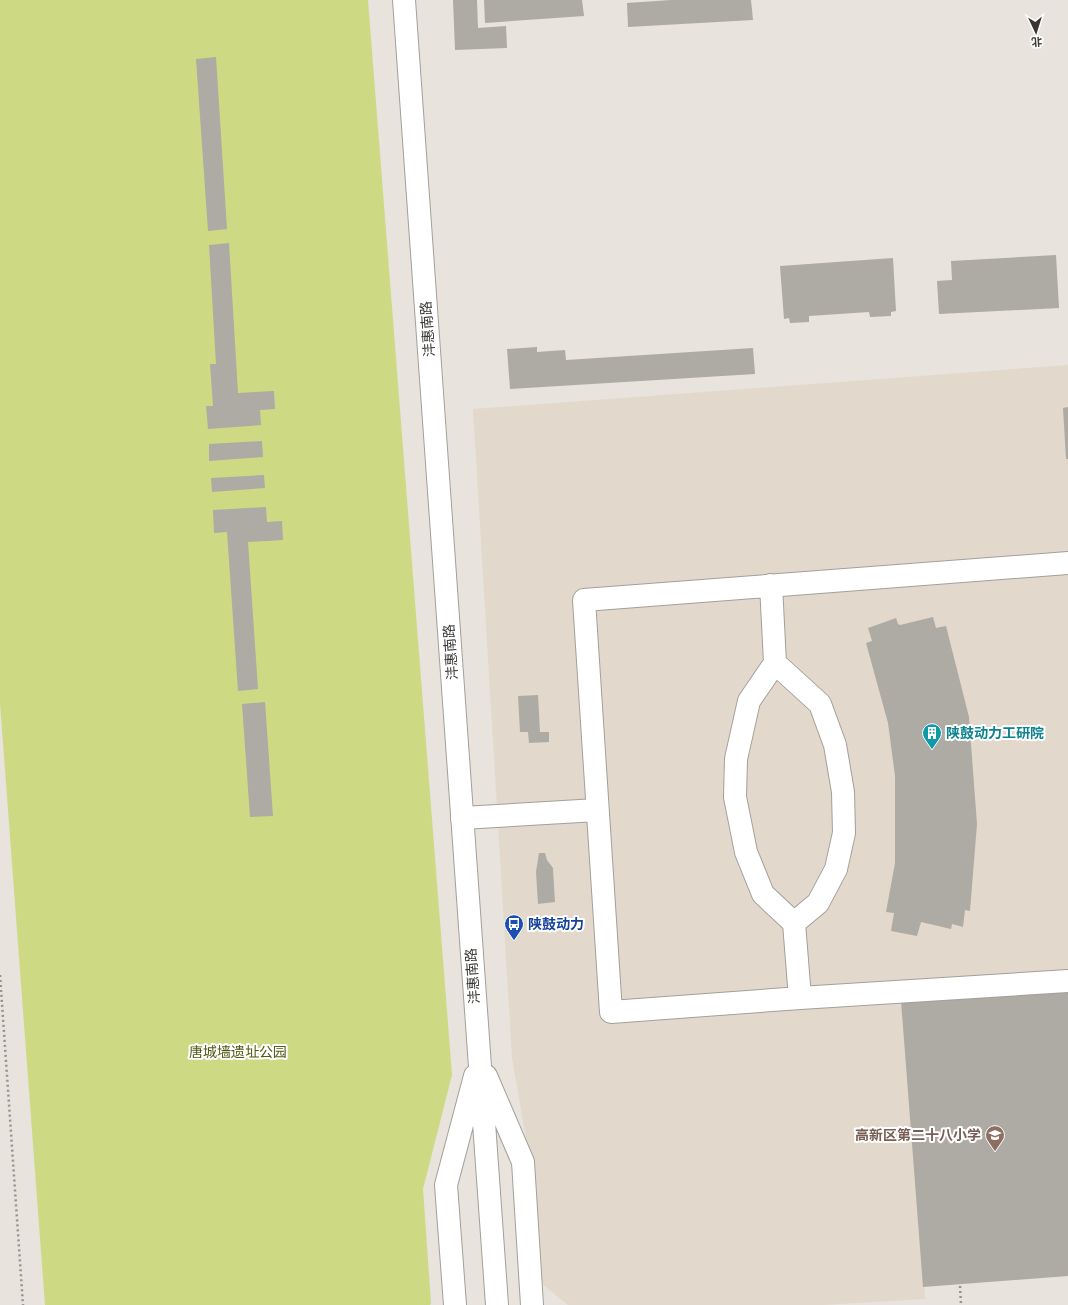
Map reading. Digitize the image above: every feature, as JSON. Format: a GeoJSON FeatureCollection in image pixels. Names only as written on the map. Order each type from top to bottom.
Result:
{"type":"FeatureCollection","features":[{"type":"Feature","properties":{"kind":"street","name":"沣惠南路"},"geometry":{"type":"LineString","coordinates":[[404,0],[497,1305]]}},
{"type":"Feature","properties":{"kind":"street"},"geometry":{"type":"LineString","coordinates":[[1068,563],[584,600],[611,1012],[1068,981]]}},
{"type":"Feature","properties":{"kind":"street"},"geometry":{"type":"LineString","coordinates":[[771,585],[775,663],[749,701],[736,758],[734,797],[746,852],[764,894],[794,923],[800,998]]}},
{"type":"Feature","properties":{"kind":"street"},"geometry":{"type":"LineString","coordinates":[[775,663],[820,704],[835,745],[843,792],[844,833],[836,869],[818,903],[794,923]]}},
{"type":"Feature","properties":{"kind":"street"},"geometry":{"type":"LineString","coordinates":[[462,818],[597,810]]}},
{"type":"Feature","properties":{"kind":"street"},"geometry":{"type":"LineString","coordinates":[[455,1305],[446,1185],[479,1059]]}},
{"type":"Feature","properties":{"kind":"street"},"geometry":{"type":"LineString","coordinates":[[479,1059],[523,1162],[532,1305]]}},
{"type":"Feature","properties":{"kind":"path"},"geometry":{"type":"LineString","coordinates":[[0,975],[23,1305]]}},
{"type":"Feature","properties":{"kind":"path"},"geometry":{"type":"LineString","coordinates":[[960,1286],[961,1305]]}},
{"type":"Feature","properties":{"kind":"shaded area"},"geometry":{"type":"Polygon","coordinates":[[[1068,365],[1068,998],[908,1010],[925,1299],[823,1305],[568,1305],[541,1283],[532,1173],[512,1058],[473,409],[1068,365]]]}},
{"type":"Feature","properties":{"kind":"green space","name":"唐城墙遗址公园"},"geometry":{"type":"Polygon","coordinates":[[[0,0],[368,0],[452,1075],[423,1189],[430,1305],[45,1305],[0,703],[0,0]]]}},
{"type":"Feature","properties":{"kind":"building"},"geometry":{"type":"Polygon","coordinates":[[[453,0],[477,0],[478,28],[506,26],[507,48],[455,50],[453,0]]]}},
{"type":"Feature","properties":{"kind":"building"},"geometry":{"type":"Polygon","coordinates":[[[484,0],[582,0],[584,16],[485,23],[484,0]]]}},
{"type":"Feature","properties":{"kind":"building"},"geometry":{"type":"Polygon","coordinates":[[[671,0],[751,0],[753,20],[628,27],[627,3],[671,0]]]}},
{"type":"Feature","properties":{"kind":"building"},"geometry":{"type":"Polygon","coordinates":[[[216,57],[227,229],[208,231],[196,59],[216,57]]]}},
{"type":"Feature","properties":{"kind":"building"},"geometry":{"type":"Polygon","coordinates":[[[229,243],[238,393],[274,391],[275,409],[260,410],[261,425],[208,429],[206,406],[213,406],[210,364],[216,364],[209,245],[229,243]]]}},
{"type":"Feature","properties":{"kind":"building"},"geometry":{"type":"Polygon","coordinates":[[[1056,255],[1059,308],[939,314],[937,281],[952,280],[951,261],[1056,255]]]}},
{"type":"Feature","properties":{"kind":"building"},"geometry":{"type":"Polygon","coordinates":[[[893,258],[896,311],[891,312],[891,316],[870,317],[869,312],[809,316],[809,322],[790,323],[789,318],[784,319],[780,266],[893,258]]]}},
{"type":"Feature","properties":{"kind":"building"},"geometry":{"type":"Polygon","coordinates":[[[537,347],[537,352],[565,350],[566,360],[753,348],[755,374],[510,389],[507,349],[537,347]]]}},
{"type":"Feature","properties":{"kind":"building"},"geometry":{"type":"Polygon","coordinates":[[[1068,407],[1068,459],[1066,459],[1063,408],[1068,407]]]}},
{"type":"Feature","properties":{"kind":"building"},"geometry":{"type":"Polygon","coordinates":[[[262,441],[263,457],[209,461],[209,444],[262,441]]]}},
{"type":"Feature","properties":{"kind":"building"},"geometry":{"type":"Polygon","coordinates":[[[264,475],[265,488],[212,492],[211,478],[264,475]]]}},
{"type":"Feature","properties":{"kind":"building"},"geometry":{"type":"Polygon","coordinates":[[[266,507],[267,522],[282,521],[283,540],[248,542],[258,689],[238,691],[227,532],[214,533],[213,510],[266,507]]]}},
{"type":"Feature","properties":{"kind":"building","name":"陕鼓动力工研院"},"geometry":{"type":"Polygon","coordinates":[[[933,617],[936,628],[946,626],[969,717],[977,824],[970,911],[965,910],[963,927],[952,924],[951,929],[921,922],[917,936],[891,931],[894,913],[886,912],[895,863],[895,776],[888,723],[866,643],[872,641],[868,628],[896,618],[898,624],[900,625],[933,617]]]}},
{"type":"Feature","properties":{"kind":"building"},"geometry":{"type":"Polygon","coordinates":[[[538,695],[540,732],[549,732],[549,742],[529,743],[528,732],[520,732],[518,696],[538,695]]]}},
{"type":"Feature","properties":{"kind":"building"},"geometry":{"type":"Polygon","coordinates":[[[265,702],[273,816],[250,817],[242,704],[265,702]]]}},
{"type":"Feature","properties":{"kind":"building"},"geometry":{"type":"Polygon","coordinates":[[[539,853],[545,853],[547,860],[553,868],[555,902],[538,904],[536,872],[539,853]]]}},
{"type":"Feature","properties":{"kind":"building","name":"高新区第二十八小学"},"geometry":{"type":"Polygon","coordinates":[[[1068,989],[1068,1276],[923,1287],[901,1001],[1068,989]]]}},
{"type":"Feature","properties":{"kind":"place","name":"陕鼓动力工研院"},"geometry":{"type":"Point","coordinates":[932,750]}},
{"type":"Feature","properties":{"kind":"place","name":"陕鼓动力"},"geometry":{"type":"Point","coordinates":[514,941]}},
{"type":"Feature","properties":{"kind":"place","name":"高新区第二十八小学"},"geometry":{"type":"Point","coordinates":[995,1152]}}]}
